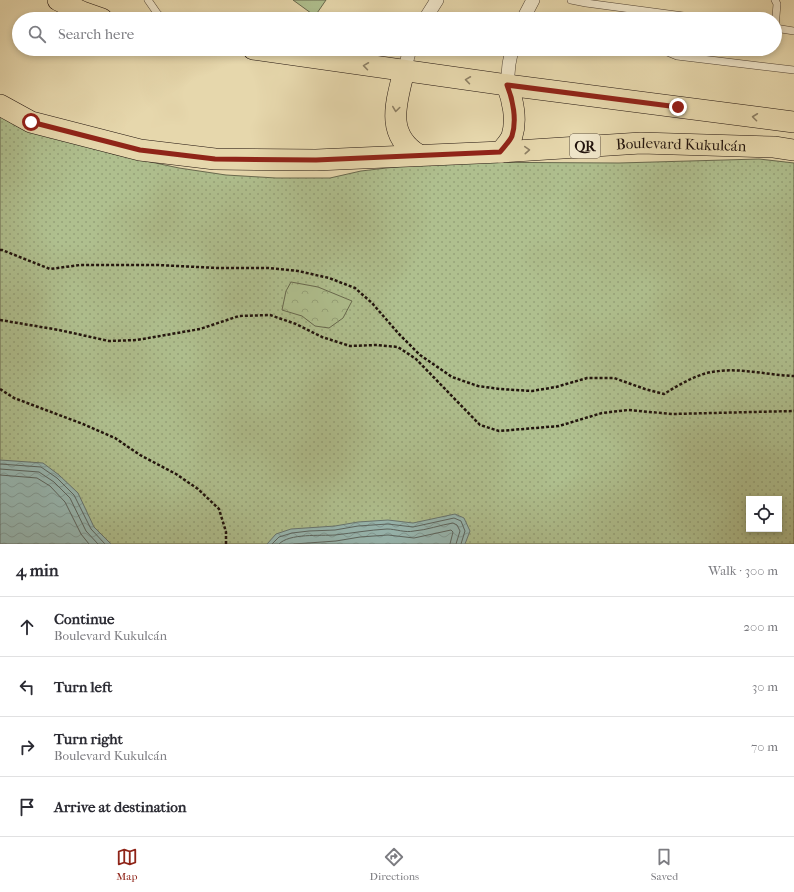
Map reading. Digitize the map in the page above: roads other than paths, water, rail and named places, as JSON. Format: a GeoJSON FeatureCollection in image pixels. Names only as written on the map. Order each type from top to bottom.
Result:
{"type":"FeatureCollection","features":[{"type":"Feature","properties":{"kind":"main road"},"geometry":{"type":"LineString","coordinates":[[58,0],[82,12]]}},
{"type":"Feature","properties":{"kind":"main road"},"geometry":{"type":"LineString","coordinates":[[301,56],[507,85],[794,122]]}},
{"type":"Feature","properties":{"kind":"main road"},"geometry":{"type":"LineString","coordinates":[[404,71],[395,117],[396,124],[401,139],[418,155]]}},
{"type":"Feature","properties":{"kind":"main road"},"geometry":{"type":"LineString","coordinates":[[500,152],[512,137],[512,103],[507,85]]}},
{"type":"Feature","properties":{"kind":"main road","name":"Boulevard Kukulcán"},"geometry":{"type":"LineString","coordinates":[[0,105],[31,122],[140,150],[215,159],[316,160],[500,152],[641,143],[774,147],[794,150]]}},
{"type":"Feature","properties":{"kind":"street"},"geometry":{"type":"LineString","coordinates":[[429,12],[437,0]]}},
{"type":"Feature","properties":{"kind":"street"},"geometry":{"type":"LineString","coordinates":[[527,12],[533,0]]}},
{"type":"Feature","properties":{"kind":"street"},"geometry":{"type":"LineString","coordinates":[[404,71],[408,56]]}},
{"type":"Feature","properties":{"kind":"street"},"geometry":{"type":"LineString","coordinates":[[507,85],[508,64],[510,56]]}},
{"type":"Feature","properties":{"kind":"lane"},"geometry":{"type":"LineString","coordinates":[[148,0],[156,12]]}},
{"type":"Feature","properties":{"kind":"lane"},"geometry":{"type":"LineString","coordinates":[[571,0],[635,12]]}},
{"type":"Feature","properties":{"kind":"lane"},"geometry":{"type":"LineString","coordinates":[[775,0],[777,4],[776,12]]}},
{"type":"Feature","properties":{"kind":"lane"},"geometry":{"type":"LineString","coordinates":[[782,29],[794,31]]}},
{"type":"Feature","properties":{"kind":"lane"},"geometry":{"type":"LineString","coordinates":[[677,56],[794,70]]}},
{"type":"Feature","properties":{"kind":"water"},"geometry":{"type":"Polygon","coordinates":[[[0,460],[43,463],[59,475],[78,493],[94,527],[111,544],[0,544],[0,460]]]}},
{"type":"Feature","properties":{"kind":"water"},"geometry":{"type":"Polygon","coordinates":[[[455,514],[464,518],[470,531],[465,544],[267,544],[276,534],[291,529],[388,520],[413,523],[455,514]]]}}]}
